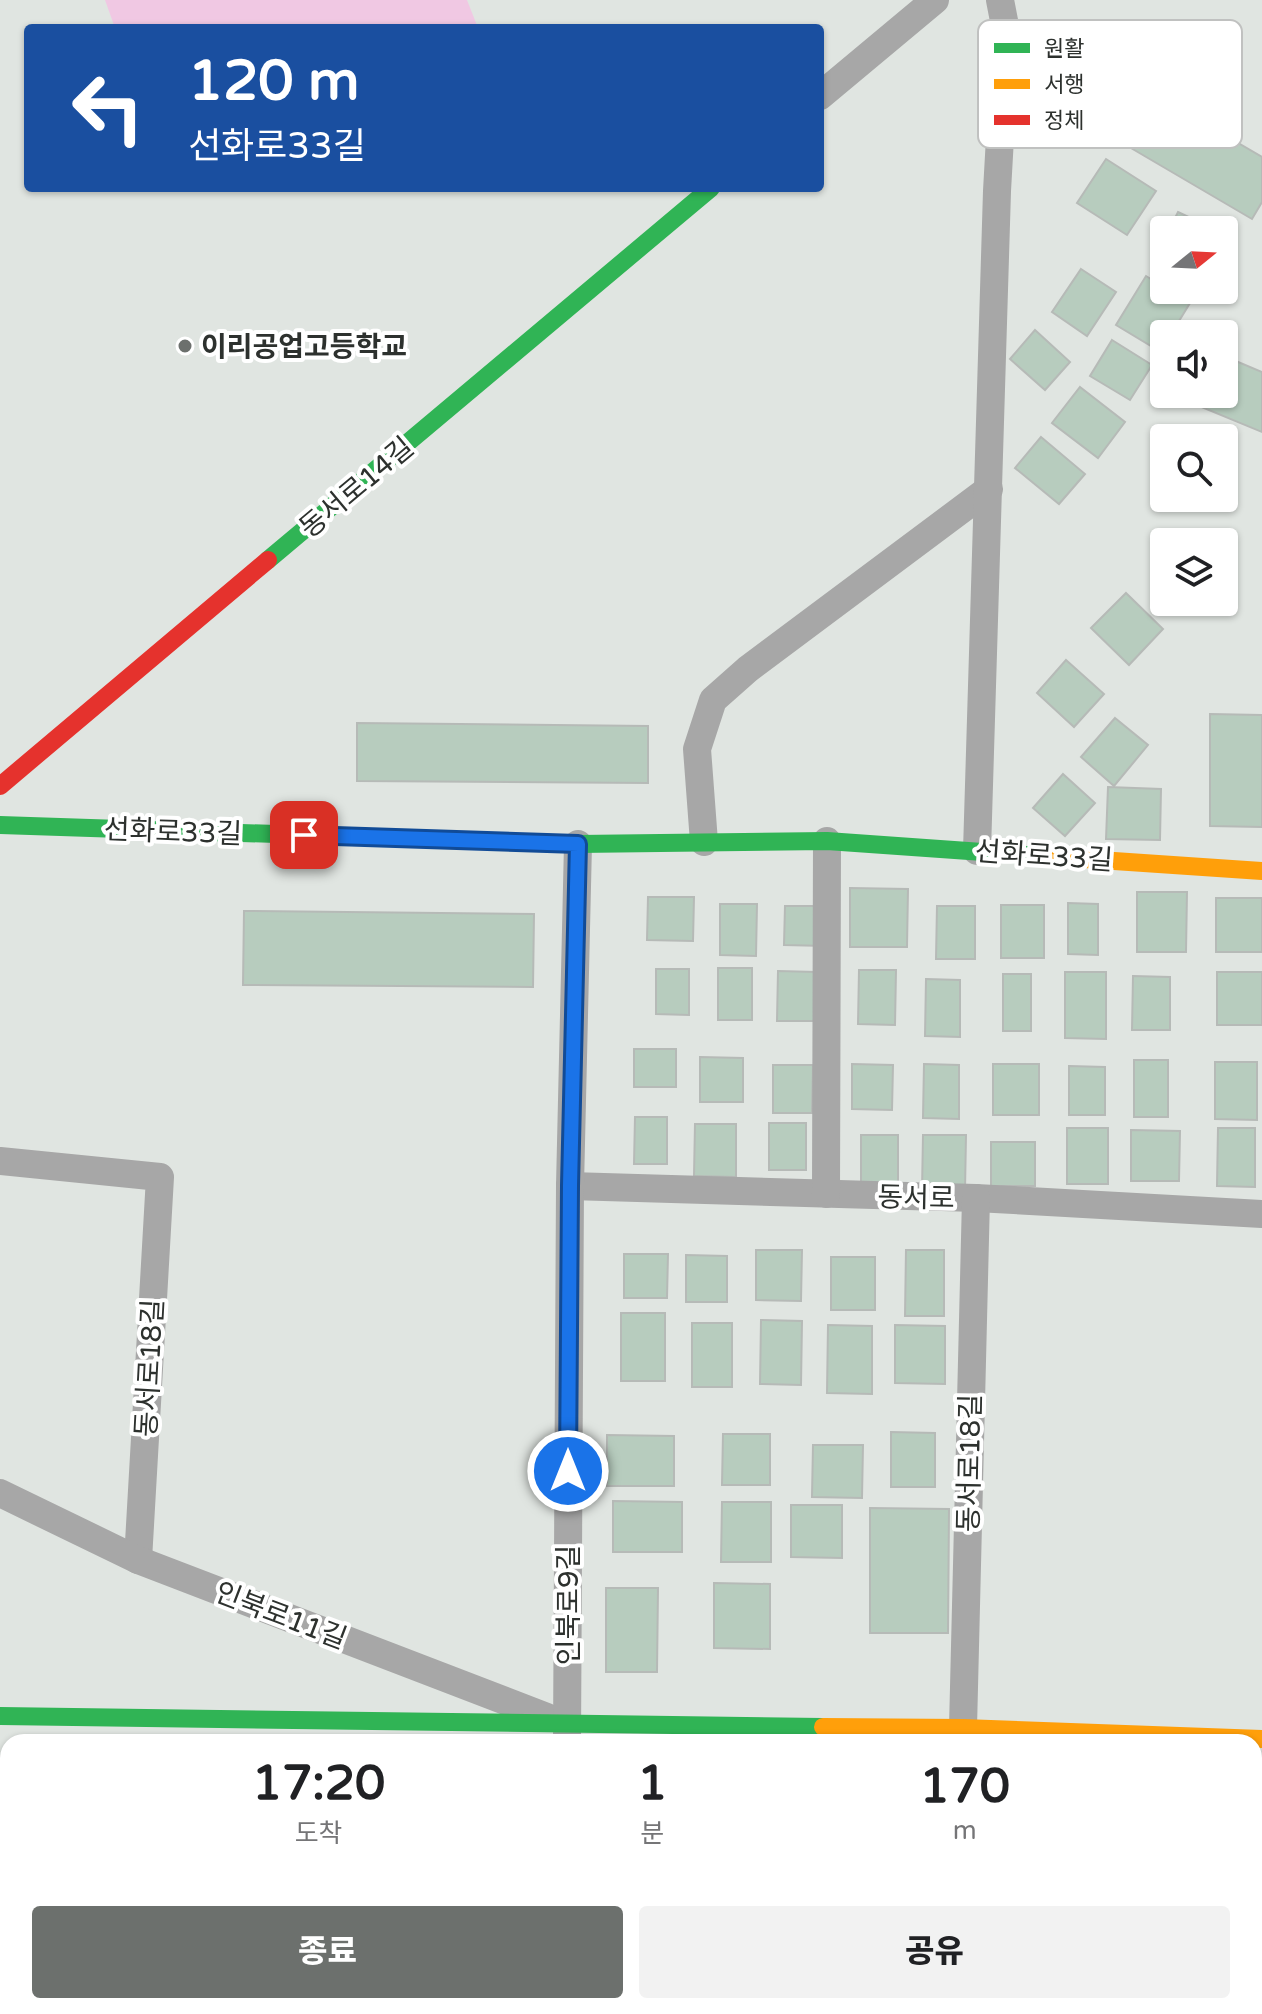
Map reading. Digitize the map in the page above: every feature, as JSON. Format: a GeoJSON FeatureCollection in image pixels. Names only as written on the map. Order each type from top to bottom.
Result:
{"type":"FeatureCollection","features":[{"type":"Feature","properties":{"kind":"street"},"geometry":{"type":"LineString","coordinates":[[824,93],[935,0]]}},
{"type":"Feature","properties":{"kind":"street"},"geometry":{"type":"LineString","coordinates":[[1000,0],[1004,20]]}},
{"type":"Feature","properties":{"kind":"street"},"geometry":{"type":"LineString","coordinates":[[977,851],[999,148]]}},
{"type":"Feature","properties":{"kind":"street","name":"동서로14길"},"geometry":{"type":"LineString","coordinates":[[0,786],[706,192]]}},
{"type":"Feature","properties":{"kind":"street"},"geometry":{"type":"LineString","coordinates":[[704,842],[697,749],[713,700],[748,669],[989,489]]}},
{"type":"Feature","properties":{"kind":"street","name":"선화로33길"},"geometry":{"type":"LineString","coordinates":[[0,825],[578,844],[827,841],[1262,871]]}},
{"type":"Feature","properties":{"kind":"street"},"geometry":{"type":"LineString","coordinates":[[826,1194],[827,841]]}},
{"type":"Feature","properties":{"kind":"street","name":"인북로9길"},"geometry":{"type":"LineString","coordinates":[[567,1734],[570,1186],[578,844]]}},
{"type":"Feature","properties":{"kind":"street","name":"동서로18길"},"geometry":{"type":"LineString","coordinates":[[0,1161],[160,1177],[138,1560]]}},
{"type":"Feature","properties":{"kind":"street","name":"동서로"},"geometry":{"type":"LineString","coordinates":[[570,1186],[976,1198],[1262,1214]]}},
{"type":"Feature","properties":{"kind":"street","name":"동서로18길"},"geometry":{"type":"LineString","coordinates":[[963,1728],[976,1198]]}},
{"type":"Feature","properties":{"kind":"street","name":"인북로11길"},"geometry":{"type":"LineString","coordinates":[[0,1493],[138,1560],[567,1734]]}},
{"type":"Feature","properties":{"kind":"street"},"geometry":{"type":"LineString","coordinates":[[0,1716],[567,1734],[963,1728],[1126,1734]]}},
{"type":"Feature","properties":{"kind":"shaded area"},"geometry":{"type":"Polygon","coordinates":[[[105,0],[467,0],[476,24],[114,24],[105,0]]]}},
{"type":"Feature","properties":{"kind":"building"},"geometry":{"type":"Polygon","coordinates":[[[1242,145],[1262,157],[1262,202],[1252,219],[1131,148],[1242,148],[1242,145]]]}},
{"type":"Feature","properties":{"kind":"building"},"geometry":{"type":"Polygon","coordinates":[[[1106,159],[1156,191],[1127,235],[1077,203],[1106,159]]]}},
{"type":"Feature","properties":{"kind":"building"},"geometry":{"type":"Polygon","coordinates":[[[1081,269],[1116,292],[1087,336],[1052,312],[1081,269]]]}},
{"type":"Feature","properties":{"kind":"building"},"geometry":{"type":"Polygon","coordinates":[[[1146,276],[1150,278],[1150,304],[1189,304],[1180,320],[1150,320],[1150,345],[1116,325],[1146,276]]]}},
{"type":"Feature","properties":{"kind":"building"},"geometry":{"type":"Polygon","coordinates":[[[1035,330],[1070,362],[1045,390],[1010,359],[1035,330]]]}},
{"type":"Feature","properties":{"kind":"building"},"geometry":{"type":"Polygon","coordinates":[[[1112,340],[1150,364],[1130,400],[1090,376],[1112,340]]]}},
{"type":"Feature","properties":{"kind":"building"},"geometry":{"type":"Polygon","coordinates":[[[1238,362],[1262,372],[1262,432],[1204,408],[1238,408],[1238,362]]]}},
{"type":"Feature","properties":{"kind":"building"},"geometry":{"type":"Polygon","coordinates":[[[1080,387],[1125,422],[1098,458],[1052,423],[1080,387]]]}},
{"type":"Feature","properties":{"kind":"building"},"geometry":{"type":"Polygon","coordinates":[[[1041,437],[1085,474],[1059,504],[1015,468],[1041,437]]]}},
{"type":"Feature","properties":{"kind":"building"},"geometry":{"type":"Polygon","coordinates":[[[1126,593],[1163,629],[1129,665],[1091,628],[1126,593]]]}},
{"type":"Feature","properties":{"kind":"building"},"geometry":{"type":"Polygon","coordinates":[[[1066,660],[1104,694],[1074,727],[1037,693],[1066,660]]]}},
{"type":"Feature","properties":{"kind":"building"},"geometry":{"type":"Polygon","coordinates":[[[1210,714],[1262,715],[1262,827],[1210,826],[1210,714]]]}},
{"type":"Feature","properties":{"kind":"building"},"geometry":{"type":"Polygon","coordinates":[[[1115,718],[1148,745],[1114,786],[1081,757],[1115,718]]]}},
{"type":"Feature","properties":{"kind":"building"},"geometry":{"type":"Polygon","coordinates":[[[357,723],[648,726],[648,783],[357,781],[357,723]]]}},
{"type":"Feature","properties":{"kind":"building"},"geometry":{"type":"Polygon","coordinates":[[[1063,774],[1095,803],[1065,836],[1033,808],[1063,774]]]}},
{"type":"Feature","properties":{"kind":"building"},"geometry":{"type":"Polygon","coordinates":[[[1108,787],[1161,789],[1160,840],[1106,839],[1108,787]]]}},
{"type":"Feature","properties":{"kind":"building"},"geometry":{"type":"Polygon","coordinates":[[[850,888],[908,889],[907,947],[850,947],[850,888]]]}},
{"type":"Feature","properties":{"kind":"building"},"geometry":{"type":"Polygon","coordinates":[[[1137,892],[1187,892],[1186,952],[1137,952],[1137,892]]]}},
{"type":"Feature","properties":{"kind":"building"},"geometry":{"type":"Polygon","coordinates":[[[648,897],[694,897],[693,941],[647,940],[648,897]]]}},
{"type":"Feature","properties":{"kind":"building"},"geometry":{"type":"Polygon","coordinates":[[[1216,898],[1262,898],[1262,952],[1216,952],[1216,898]]]}},
{"type":"Feature","properties":{"kind":"building"},"geometry":{"type":"Polygon","coordinates":[[[1068,903],[1098,904],[1098,955],[1068,954],[1068,903]]]}},
{"type":"Feature","properties":{"kind":"building"},"geometry":{"type":"Polygon","coordinates":[[[720,904],[757,904],[756,956],[720,955],[720,904]]]}},
{"type":"Feature","properties":{"kind":"building"},"geometry":{"type":"Polygon","coordinates":[[[1001,905],[1044,905],[1044,958],[1001,958],[1001,905]]]}},
{"type":"Feature","properties":{"kind":"building"},"geometry":{"type":"Polygon","coordinates":[[[785,906],[826,906],[826,946],[784,945],[785,906]]]}},
{"type":"Feature","properties":{"kind":"building"},"geometry":{"type":"Polygon","coordinates":[[[937,906],[975,906],[975,959],[936,959],[937,906]]]}},
{"type":"Feature","properties":{"kind":"building"},"geometry":{"type":"Polygon","coordinates":[[[244,911],[534,914],[533,987],[243,985],[244,911]]]}},
{"type":"Feature","properties":{"kind":"building"},"geometry":{"type":"Polygon","coordinates":[[[718,968],[752,968],[752,1020],[718,1020],[718,968]]]}},
{"type":"Feature","properties":{"kind":"building"},"geometry":{"type":"Polygon","coordinates":[[[656,969],[689,969],[689,1015],[656,1014],[656,969]]]}},
{"type":"Feature","properties":{"kind":"building"},"geometry":{"type":"Polygon","coordinates":[[[859,970],[896,970],[895,1025],[858,1024],[859,970]]]}},
{"type":"Feature","properties":{"kind":"building"},"geometry":{"type":"Polygon","coordinates":[[[778,971],[816,972],[815,1021],[777,1021],[778,971]]]}},
{"type":"Feature","properties":{"kind":"building"},"geometry":{"type":"Polygon","coordinates":[[[1065,972],[1106,972],[1106,1039],[1065,1038],[1065,972]]]}},
{"type":"Feature","properties":{"kind":"building"},"geometry":{"type":"Polygon","coordinates":[[[1217,972],[1262,972],[1262,1025],[1217,1025],[1217,972]]]}},
{"type":"Feature","properties":{"kind":"building"},"geometry":{"type":"Polygon","coordinates":[[[1003,974],[1031,974],[1031,1031],[1003,1031],[1003,974]]]}},
{"type":"Feature","properties":{"kind":"building"},"geometry":{"type":"Polygon","coordinates":[[[1133,976],[1170,977],[1170,1030],[1132,1030],[1133,976]]]}},
{"type":"Feature","properties":{"kind":"building"},"geometry":{"type":"Polygon","coordinates":[[[926,979],[960,980],[960,1037],[925,1036],[926,979]]]}},
{"type":"Feature","properties":{"kind":"building"},"geometry":{"type":"Polygon","coordinates":[[[634,1049],[676,1049],[676,1087],[634,1087],[634,1049]]]}},
{"type":"Feature","properties":{"kind":"building"},"geometry":{"type":"Polygon","coordinates":[[[700,1057],[743,1058],[743,1102],[700,1102],[700,1057]]]}},
{"type":"Feature","properties":{"kind":"building"},"geometry":{"type":"Polygon","coordinates":[[[1134,1060],[1168,1060],[1168,1117],[1134,1117],[1134,1060]]]}},
{"type":"Feature","properties":{"kind":"building"},"geometry":{"type":"Polygon","coordinates":[[[1215,1062],[1257,1062],[1257,1120],[1215,1119],[1215,1062]]]}},
{"type":"Feature","properties":{"kind":"building"},"geometry":{"type":"Polygon","coordinates":[[[852,1064],[893,1065],[892,1110],[852,1109],[852,1064]]]}},
{"type":"Feature","properties":{"kind":"building"},"geometry":{"type":"Polygon","coordinates":[[[924,1064],[959,1065],[959,1119],[923,1118],[924,1064]]]}},
{"type":"Feature","properties":{"kind":"building"},"geometry":{"type":"Polygon","coordinates":[[[993,1064],[1039,1064],[1039,1115],[993,1115],[993,1064]]]}},
{"type":"Feature","properties":{"kind":"building"},"geometry":{"type":"Polygon","coordinates":[[[773,1065],[813,1065],[812,1113],[773,1113],[773,1065]]]}},
{"type":"Feature","properties":{"kind":"building"},"geometry":{"type":"Polygon","coordinates":[[[1069,1066],[1105,1067],[1105,1115],[1069,1115],[1069,1066]]]}},
{"type":"Feature","properties":{"kind":"building"},"geometry":{"type":"Polygon","coordinates":[[[635,1117],[667,1117],[667,1164],[634,1164],[635,1117]]]}},
{"type":"Feature","properties":{"kind":"building"},"geometry":{"type":"Polygon","coordinates":[[[769,1123],[806,1123],[806,1170],[769,1170],[769,1123]]]}},
{"type":"Feature","properties":{"kind":"building"},"geometry":{"type":"Polygon","coordinates":[[[695,1124],[736,1124],[736,1177],[694,1176],[695,1124]]]}},
{"type":"Feature","properties":{"kind":"building"},"geometry":{"type":"Polygon","coordinates":[[[1067,1128],[1108,1128],[1108,1184],[1067,1184],[1067,1128]]]}},
{"type":"Feature","properties":{"kind":"building"},"geometry":{"type":"Polygon","coordinates":[[[1218,1128],[1255,1128],[1255,1187],[1217,1186],[1218,1128]]]}},
{"type":"Feature","properties":{"kind":"building"},"geometry":{"type":"Polygon","coordinates":[[[1131,1130],[1180,1131],[1179,1181],[1131,1181],[1131,1130]]]}},
{"type":"Feature","properties":{"kind":"building"},"geometry":{"type":"Polygon","coordinates":[[[861,1135],[898,1135],[898,1185],[861,1184],[861,1135]]]}},
{"type":"Feature","properties":{"kind":"building"},"geometry":{"type":"Polygon","coordinates":[[[923,1135],[966,1135],[965,1191],[922,1191],[923,1135]]]}},
{"type":"Feature","properties":{"kind":"building"},"geometry":{"type":"Polygon","coordinates":[[[991,1142],[1035,1142],[1035,1186],[991,1186],[991,1142]]]}},
{"type":"Feature","properties":{"kind":"building"},"geometry":{"type":"Polygon","coordinates":[[[756,1250],[802,1250],[801,1301],[756,1300],[756,1250]]]}},
{"type":"Feature","properties":{"kind":"building"},"geometry":{"type":"Polygon","coordinates":[[[906,1250],[944,1250],[944,1316],[905,1316],[906,1250]]]}},
{"type":"Feature","properties":{"kind":"building"},"geometry":{"type":"Polygon","coordinates":[[[624,1254],[668,1254],[667,1298],[624,1298],[624,1254]]]}},
{"type":"Feature","properties":{"kind":"building"},"geometry":{"type":"Polygon","coordinates":[[[686,1255],[727,1256],[727,1302],[686,1302],[686,1255]]]}},
{"type":"Feature","properties":{"kind":"building"},"geometry":{"type":"Polygon","coordinates":[[[831,1257],[875,1257],[875,1310],[831,1310],[831,1257]]]}},
{"type":"Feature","properties":{"kind":"building"},"geometry":{"type":"Polygon","coordinates":[[[621,1313],[665,1313],[665,1381],[621,1381],[621,1313]]]}},
{"type":"Feature","properties":{"kind":"building"},"geometry":{"type":"Polygon","coordinates":[[[761,1320],[802,1321],[801,1385],[760,1384],[761,1320]]]}},
{"type":"Feature","properties":{"kind":"building"},"geometry":{"type":"Polygon","coordinates":[[[692,1323],[732,1323],[732,1387],[692,1387],[692,1323]]]}},
{"type":"Feature","properties":{"kind":"building"},"geometry":{"type":"Polygon","coordinates":[[[828,1325],[872,1326],[872,1394],[827,1393],[828,1325]]]}},
{"type":"Feature","properties":{"kind":"building"},"geometry":{"type":"Polygon","coordinates":[[[895,1325],[945,1326],[945,1384],[895,1383],[895,1325]]]}},
{"type":"Feature","properties":{"kind":"building"},"geometry":{"type":"Polygon","coordinates":[[[891,1432],[935,1433],[935,1487],[891,1487],[891,1432]]]}},
{"type":"Feature","properties":{"kind":"building"},"geometry":{"type":"Polygon","coordinates":[[[723,1434],[770,1434],[770,1485],[722,1485],[723,1434]]]}},
{"type":"Feature","properties":{"kind":"building"},"geometry":{"type":"Polygon","coordinates":[[[607,1435],[674,1436],[674,1486],[607,1486],[607,1435]]]}},
{"type":"Feature","properties":{"kind":"building"},"geometry":{"type":"Polygon","coordinates":[[[813,1445],[863,1445],[862,1498],[812,1497],[813,1445]]]}},
{"type":"Feature","properties":{"kind":"building"},"geometry":{"type":"Polygon","coordinates":[[[613,1501],[682,1502],[682,1552],[613,1552],[613,1501]]]}},
{"type":"Feature","properties":{"kind":"building"},"geometry":{"type":"Polygon","coordinates":[[[722,1502],[771,1502],[771,1562],[721,1562],[722,1502]]]}},
{"type":"Feature","properties":{"kind":"building"},"geometry":{"type":"Polygon","coordinates":[[[791,1505],[842,1505],[842,1558],[791,1557],[791,1505]]]}},
{"type":"Feature","properties":{"kind":"building"},"geometry":{"type":"Polygon","coordinates":[[[870,1508],[949,1509],[948,1633],[870,1633],[870,1508]]]}},
{"type":"Feature","properties":{"kind":"building"},"geometry":{"type":"Polygon","coordinates":[[[714,1583],[770,1584],[770,1649],[714,1648],[714,1583]]]}},
{"type":"Feature","properties":{"kind":"building"},"geometry":{"type":"Polygon","coordinates":[[[606,1588],[658,1588],[657,1672],[606,1672],[606,1588]]]}},
{"type":"Feature","properties":{"kind":"traffic: fast"},"geometry":{"type":"LineString","coordinates":[[268,560],[706,192]]}},
{"type":"Feature","properties":{"kind":"traffic: fast"},"geometry":{"type":"LineString","coordinates":[[0,825],[578,844],[827,841],[1055,857]]}},
{"type":"Feature","properties":{"kind":"traffic: fast"},"geometry":{"type":"LineString","coordinates":[[0,1716],[823,1727]]}},
{"type":"Feature","properties":{"kind":"traffic: slow"},"geometry":{"type":"LineString","coordinates":[[1055,857],[1262,871]]}},
{"type":"Feature","properties":{"kind":"traffic: slow"},"geometry":{"type":"LineString","coordinates":[[823,1727],[1126,1734]]}},
{"type":"Feature","properties":{"kind":"traffic: jam"},"geometry":{"type":"LineString","coordinates":[[0,786],[268,560]]}},
{"type":"Feature","properties":{"kind":"place","name":"이리공업고등학교"},"geometry":{"type":"Point","coordinates":[185,346]}},
{"type":"Feature","properties":{"kind":"route"},"geometry":{"type":"LineString","coordinates":[[304,835],[578,844],[570,1186],[568,1471]]}}]}
